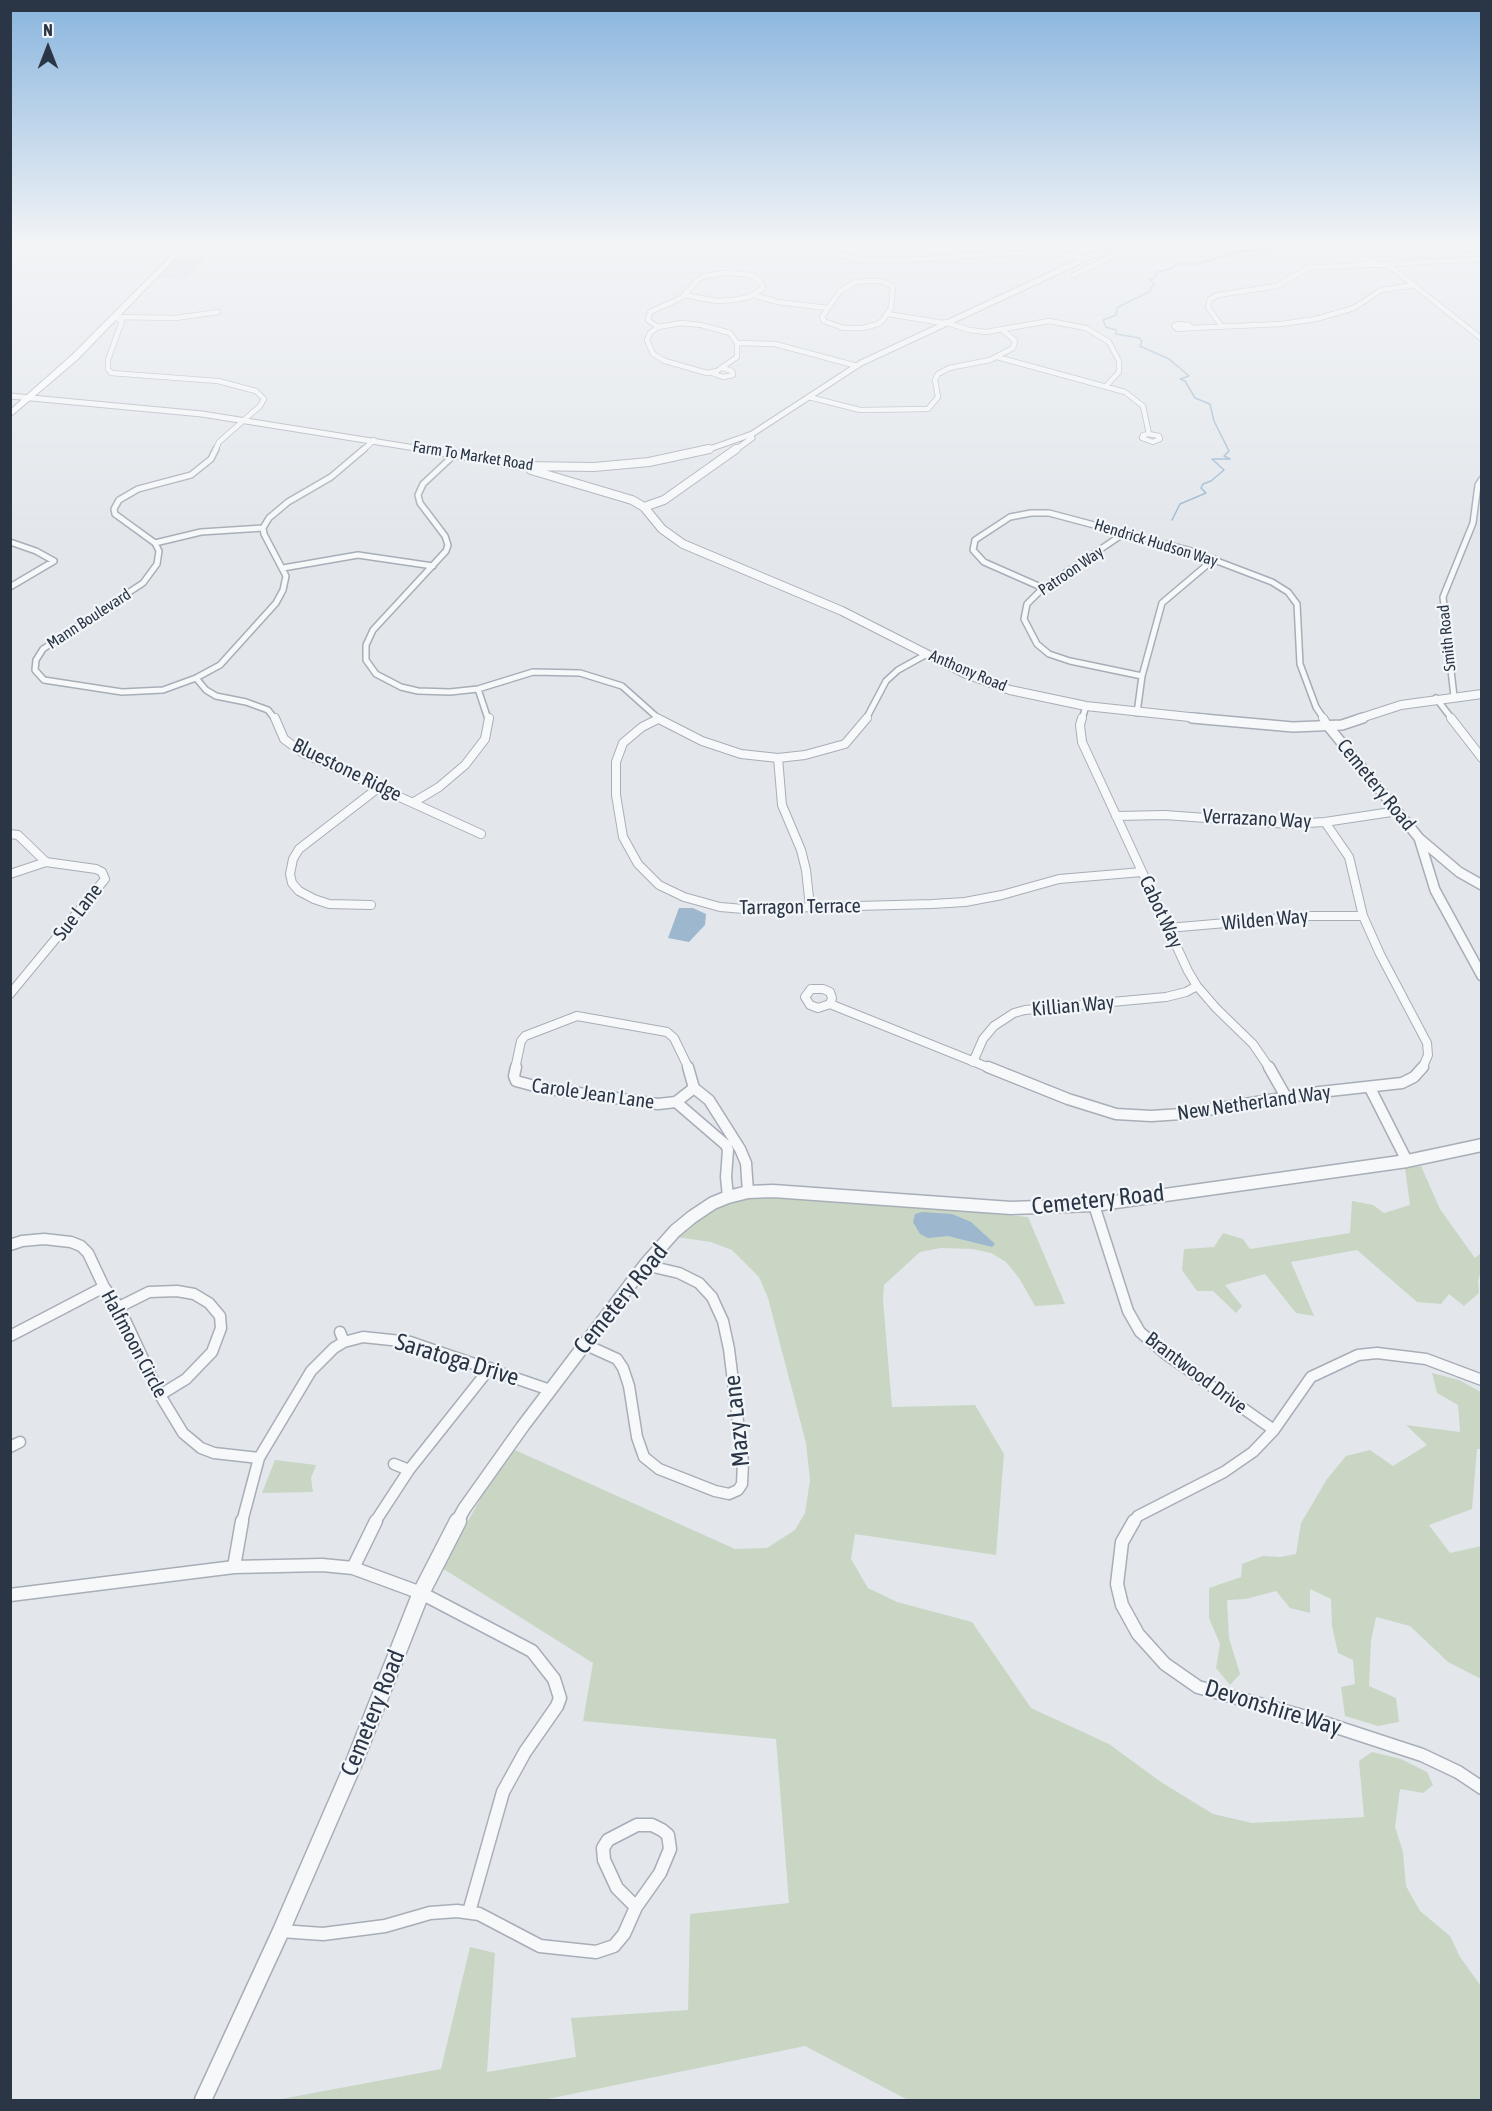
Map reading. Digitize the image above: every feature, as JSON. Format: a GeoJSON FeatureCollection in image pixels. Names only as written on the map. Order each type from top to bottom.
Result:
{"type":"FeatureCollection","features":[{"type":"Feature","properties":{"kind":"main road"},"geometry":{"type":"LineString","coordinates":[[10,415],[89,342]]}},
{"type":"Feature","properties":{"kind":"street"},"geometry":{"type":"LineString","coordinates":[[115,342],[108,360],[110,372],[127,376],[209,380],[243,386],[262,395],[264,399],[260,406],[219,442],[211,459],[191,475],[138,489],[119,500],[114,508],[118,517],[155,543],[201,532],[263,528]]}},
{"type":"Feature","properties":{"kind":"street"},"geometry":{"type":"LineString","coordinates":[[648,342],[650,351],[656,357],[723,377],[733,375],[732,371],[723,368]]}},
{"type":"Feature","properties":{"kind":"street","name":"Farm To Market Road"},"geometry":{"type":"LineString","coordinates":[[10,396],[245,420],[523,466],[594,467],[650,462],[703,451],[752,434],[856,367],[907,342]]}},
{"type":"Feature","properties":{"kind":"street"},"geometry":{"type":"LineString","coordinates":[[809,398],[864,410],[928,410],[938,397],[935,380],[938,374],[949,368],[998,357],[1009,351],[1015,342]]}},
{"type":"Feature","properties":{"kind":"street"},"geometry":{"type":"LineString","coordinates":[[1107,342],[1120,364],[1117,375],[1107,385]]}},
{"type":"Feature","properties":{"kind":"street"},"geometry":{"type":"LineString","coordinates":[[712,373],[737,357],[737,343],[775,344],[856,367]]}},
{"type":"Feature","properties":{"kind":"street"},"geometry":{"type":"LineString","coordinates":[[998,357],[1107,385],[1125,392],[1140,402],[1145,409],[1149,434]]}},
{"type":"Feature","properties":{"kind":"street"},"geometry":{"type":"LineString","coordinates":[[644,507],[664,500],[747,442],[752,434]]}},
{"type":"Feature","properties":{"kind":"street"},"geometry":{"type":"LineString","coordinates":[[374,440],[331,477],[274,512],[263,528],[266,540],[283,568],[358,555],[433,566]]}},
{"type":"Feature","properties":{"kind":"street"},"geometry":{"type":"LineString","coordinates":[[454,454],[423,484],[418,495],[420,503],[447,541],[446,551],[373,630],[366,645],[366,660],[376,674],[401,687],[435,693],[478,689],[533,672],[580,673],[622,686],[658,719],[717,747],[741,754],[778,758],[828,750],[845,744],[863,725],[886,681],[898,670],[927,654]]}},
{"type":"Feature","properties":{"kind":"street","name":"Anthony Road"},"geometry":{"type":"LineString","coordinates":[[523,466],[532,471],[632,500],[644,507],[662,529],[683,544],[842,611],[964,673],[1002,687],[1086,706],[1137,713],[1252,724],[1328,726],[1342,725],[1401,705],[1436,698],[1482,694]]}},
{"type":"Feature","properties":{"kind":"street","name":"Smith Road"},"geometry":{"type":"LineString","coordinates":[[1454,697],[1443,597],[1473,524],[1482,479]]}},
{"type":"Feature","properties":{"kind":"street","name":"Hendrick Hudson Way"},"geometry":{"type":"LineString","coordinates":[[1043,588],[984,562],[973,550],[975,540],[1010,517],[1031,513],[1055,514],[1126,532],[1214,559],[1272,582],[1293,597],[1297,604],[1300,664],[1304,679],[1328,726]]}},
{"type":"Feature","properties":{"kind":"street","name":"Patroon Way"},"geometry":{"type":"LineString","coordinates":[[1126,532],[1043,588],[1027,604],[1024,619],[1036,644],[1044,651],[1070,661],[1142,676]]}},
{"type":"Feature","properties":{"kind":"street"},"geometry":{"type":"LineString","coordinates":[[10,542],[36,551],[54,561],[10,587]]}},
{"type":"Feature","properties":{"kind":"street","name":"Mann Boulevard"},"geometry":{"type":"LineString","coordinates":[[155,543],[159,556],[142,583],[43,649],[36,660],[35,670],[38,676],[54,682],[122,692],[163,690],[196,678],[228,658],[276,603],[283,591],[286,576],[283,568]]}},
{"type":"Feature","properties":{"kind":"street"},"geometry":{"type":"LineString","coordinates":[[1137,713],[1142,676],[1162,603],[1214,559]]}},
{"type":"Feature","properties":{"kind":"street","name":"Bluestone Ridge"},"geometry":{"type":"LineString","coordinates":[[196,678],[206,690],[216,696],[246,702],[268,710],[291,746],[481,834]]}},
{"type":"Feature","properties":{"kind":"street"},"geometry":{"type":"LineString","coordinates":[[414,802],[439,787],[465,765],[485,739],[489,716],[478,689]]}},
{"type":"Feature","properties":{"kind":"street"},"geometry":{"type":"LineString","coordinates":[[1436,698],[1482,758]]}},
{"type":"Feature","properties":{"kind":"street","name":"Cabot Way"},"geometry":{"type":"LineString","coordinates":[[1086,706],[1080,725],[1082,742],[1197,986],[1253,1044],[1286,1097]]}},
{"type":"Feature","properties":{"kind":"street","name":"Tarragon Terrace"},"geometry":{"type":"LineString","coordinates":[[658,719],[637,730],[623,743],[616,762],[616,795],[624,837],[638,864],[659,885],[684,897],[720,907],[774,909],[965,902],[1002,895],[1059,879],[1142,872]]}},
{"type":"Feature","properties":{"kind":"street","name":"Cemetery Road"},"geometry":{"type":"LineString","coordinates":[[1328,726],[1419,838],[1435,890],[1482,976]]}},
{"type":"Feature","properties":{"kind":"street"},"geometry":{"type":"LineString","coordinates":[[778,758],[782,805],[806,870],[810,907]]}},
{"type":"Feature","properties":{"kind":"street"},"geometry":{"type":"LineString","coordinates":[[371,905],[329,904],[314,899],[299,891],[292,883],[290,874],[293,859],[299,849],[378,788]]}},
{"type":"Feature","properties":{"kind":"street","name":"Verrazano Way"},"geometry":{"type":"LineString","coordinates":[[1116,816],[1165,815],[1288,824],[1325,822],[1398,812]]}},
{"type":"Feature","properties":{"kind":"street","name":"New Netherland Way"},"geometry":{"type":"LineString","coordinates":[[830,1004],[1068,1099],[1116,1114],[1151,1116],[1182,1114],[1286,1097],[1370,1088],[1408,1080],[1422,1069],[1428,1055],[1427,1043],[1380,954],[1363,916],[1349,857],[1325,822]]}},
{"type":"Feature","properties":{"kind":"street"},"geometry":{"type":"LineString","coordinates":[[10,834],[18,835],[46,862]]}},
{"type":"Feature","properties":{"kind":"street"},"geometry":{"type":"LineString","coordinates":[[1419,838],[1459,872],[1482,885]]}},
{"type":"Feature","properties":{"kind":"street"},"geometry":{"type":"LineString","coordinates":[[11,871],[46,862]]}},
{"type":"Feature","properties":{"kind":"street","name":"Sue Lane"},"geometry":{"type":"LineString","coordinates":[[10,994],[105,879],[102,872],[96,869],[46,862]]}},
{"type":"Feature","properties":{"kind":"street","name":"Wilden Way"},"geometry":{"type":"LineString","coordinates":[[1168,928],[1307,916],[1363,916]]}},
{"type":"Feature","properties":{"kind":"street","name":"Killian Way"},"geometry":{"type":"LineString","coordinates":[[973,1062],[979,1046],[994,1026],[1014,1013],[1025,1010],[1166,997],[1186,992],[1197,986]]}},
{"type":"Feature","properties":{"kind":"street","name":"Carole Jean Lane"},"geometry":{"type":"LineString","coordinates":[[694,1088],[676,1102],[658,1104],[522,1084],[516,1081],[514,1076],[521,1041],[529,1033],[552,1028],[577,1016],[667,1032],[674,1038],[688,1066],[694,1088],[709,1100],[740,1149],[746,1163],[748,1192]]}},
{"type":"Feature","properties":{"kind":"street"},"geometry":{"type":"LineString","coordinates":[[1370,1088],[1407,1161]]}},
{"type":"Feature","properties":{"kind":"street","name":"Carole Jean Lane"},"geometry":{"type":"LineString","coordinates":[[676,1102],[726,1145],[728,1150],[726,1177],[729,1197]]}},
{"type":"Feature","properties":{"kind":"street","name":"Cemetery Road"},"geometry":{"type":"LineString","coordinates":[[203,2100],[281,1931],[353,1765],[420,1593],[464,1509],[584,1344],[645,1265],[675,1231],[692,1217],[713,1203],[748,1192],[818,1193],[1011,1208],[1094,1204],[1407,1161],[1482,1145]]}},
{"type":"Feature","properties":{"kind":"street","name":"Brantwood Drive"},"geometry":{"type":"LineString","coordinates":[[1094,1204],[1128,1311],[1140,1332],[1167,1355],[1274,1430]]}},
{"type":"Feature","properties":{"kind":"street","name":"Halfmoon Circle"},"geometry":{"type":"LineString","coordinates":[[10,1245],[22,1241],[44,1239],[71,1242],[81,1246],[88,1253],[104,1287],[119,1307],[160,1395],[183,1432],[201,1448],[214,1453],[259,1458]]}},
{"type":"Feature","properties":{"kind":"street","name":"Mazy Lane"},"geometry":{"type":"LineString","coordinates":[[584,1344],[617,1359],[623,1368],[629,1386],[637,1437],[644,1457],[659,1469],[715,1491],[729,1494],[738,1490],[742,1484],[743,1462],[729,1348],[723,1321],[712,1297],[699,1283],[679,1273],[645,1265]]}},
{"type":"Feature","properties":{"kind":"street"},"geometry":{"type":"LineString","coordinates":[[10,1336],[104,1287]]}},
{"type":"Feature","properties":{"kind":"street"},"geometry":{"type":"LineString","coordinates":[[119,1307],[149,1292],[177,1291],[194,1294],[209,1303],[220,1316],[221,1328],[212,1352],[186,1379],[160,1395]]}},
{"type":"Feature","properties":{"kind":"street","name":"Saratoga Drive"},"geometry":{"type":"LineString","coordinates":[[234,1567],[244,1508],[259,1458],[311,1371],[342,1337],[390,1338],[410,1342],[550,1390]]}},
{"type":"Feature","properties":{"kind":"street","name":"Devonshire Way"},"geometry":{"type":"LineString","coordinates":[[1482,1380],[1426,1359],[1377,1353],[1358,1355],[1311,1377],[1274,1430],[1253,1452],[1229,1469],[1138,1516],[1128,1528],[1122,1542],[1117,1584],[1122,1605],[1138,1634],[1165,1664],[1198,1687],[1422,1755],[1458,1772],[1482,1788]]}},
{"type":"Feature","properties":{"kind":"street"},"geometry":{"type":"LineString","coordinates":[[353,1568],[377,1519],[409,1470],[490,1368]]}},
{"type":"Feature","properties":{"kind":"street"},"geometry":{"type":"LineString","coordinates":[[394,1464],[409,1470]]}},
{"type":"Feature","properties":{"kind":"street"},"geometry":{"type":"LineString","coordinates":[[10,1595],[234,1567],[322,1565],[353,1568],[420,1593],[532,1651],[554,1679],[560,1698],[557,1706],[525,1752],[503,1792],[469,1912]]}},
{"type":"Feature","properties":{"kind":"street"},"geometry":{"type":"LineString","coordinates":[[281,1931],[323,1934],[385,1926],[430,1913],[469,1912],[479,1914],[540,1946],[589,1952],[614,1946],[624,1934],[636,1907],[660,1873],[670,1849],[668,1835],[652,1825],[637,1825],[608,1840],[603,1848],[604,1860],[617,1888],[636,1907]]}},
{"type":"Feature","properties":{"kind":"green space"},"geometry":{"type":"Polygon","coordinates":[[[1421,1166],[1440,1209],[1475,1258],[1481,1253],[1479,1293],[1464,1306],[1449,1294],[1441,1304],[1417,1302],[1357,1250],[1291,1262],[1314,1316],[1296,1313],[1265,1274],[1225,1285],[1242,1306],[1236,1313],[1213,1291],[1197,1291],[1182,1270],[1184,1249],[1214,1247],[1223,1233],[1243,1239],[1250,1249],[1350,1233],[1352,1201],[1373,1205],[1384,1213],[1410,1205],[1405,1168],[1421,1166]]]}},
{"type":"Feature","properties":{"kind":"green space"},"geometry":{"type":"Polygon","coordinates":[[[755,1197],[835,1199],[1028,1217],[1065,1304],[1035,1306],[1019,1278],[1006,1262],[991,1253],[972,1249],[941,1248],[920,1252],[884,1285],[883,1300],[892,1407],[975,1405],[1004,1454],[996,1555],[855,1534],[851,1559],[868,1588],[897,1602],[972,1622],[1031,1708],[1109,1744],[1161,1782],[1213,1814],[1252,1823],[1364,1817],[1359,1761],[1372,1752],[1401,1759],[1427,1772],[1433,1785],[1423,1793],[1400,1789],[1395,1827],[1403,1852],[1406,1886],[1420,1911],[1450,1936],[1460,1957],[1481,1986],[1481,2100],[908,2100],[805,2046],[543,2100],[276,2100],[441,2069],[470,1947],[495,1953],[487,2072],[576,2057],[571,2018],[688,2010],[690,1914],[789,1903],[776,1739],[583,1721],[593,1663],[442,1568],[483,1494],[515,1450],[735,1549],[767,1548],[795,1530],[805,1513],[810,1480],[806,1443],[768,1298],[759,1277],[732,1250],[711,1242],[676,1237],[706,1214],[723,1205],[755,1197]]]}},
{"type":"Feature","properties":{"kind":"green space"},"geometry":{"type":"Polygon","coordinates":[[[1432,1373],[1459,1380],[1481,1392],[1481,1449],[1477,1449],[1472,1509],[1429,1525],[1450,1553],[1481,1546],[1481,1679],[1448,1662],[1410,1626],[1376,1617],[1371,1641],[1369,1686],[1396,1698],[1399,1722],[1378,1726],[1345,1716],[1341,1687],[1355,1684],[1353,1660],[1338,1653],[1332,1626],[1331,1599],[1310,1589],[1310,1613],[1290,1608],[1276,1591],[1246,1599],[1227,1600],[1229,1638],[1240,1674],[1230,1685],[1216,1668],[1220,1644],[1209,1618],[1209,1588],[1241,1577],[1242,1564],[1263,1556],[1280,1557],[1296,1554],[1301,1523],[1327,1479],[1346,1456],[1370,1450],[1393,1466],[1427,1445],[1406,1425],[1460,1432],[1458,1405],[1437,1393],[1432,1373]]]}},
{"type":"Feature","properties":{"kind":"green space"},"geometry":{"type":"Polygon","coordinates":[[[275,1460],[316,1465],[311,1478],[313,1492],[262,1493],[275,1460]]]}},
{"type":"Feature","properties":{"kind":"water"},"geometry":{"type":"Polygon","coordinates":[[[679,908],[693,908],[706,914],[705,925],[689,942],[668,938],[679,908]]]}},
{"type":"Feature","properties":{"kind":"water"},"geometry":{"type":"Polygon","coordinates":[[[922,1212],[952,1214],[971,1222],[995,1244],[992,1247],[948,1236],[928,1238],[920,1234],[913,1222],[915,1214],[922,1212]]]}},
{"type":"Feature","properties":{"kind":"waterway"},"geometry":{"type":"LineString","coordinates":[[1142,342],[1140,346],[1169,359],[1189,376],[1180,379],[1185,381],[1195,398],[1210,404],[1214,421],[1229,451],[1224,456],[1230,459],[1212,459],[1224,470],[1211,481],[1203,484],[1201,488],[1206,493],[1180,504],[1172,520]]}}]}
